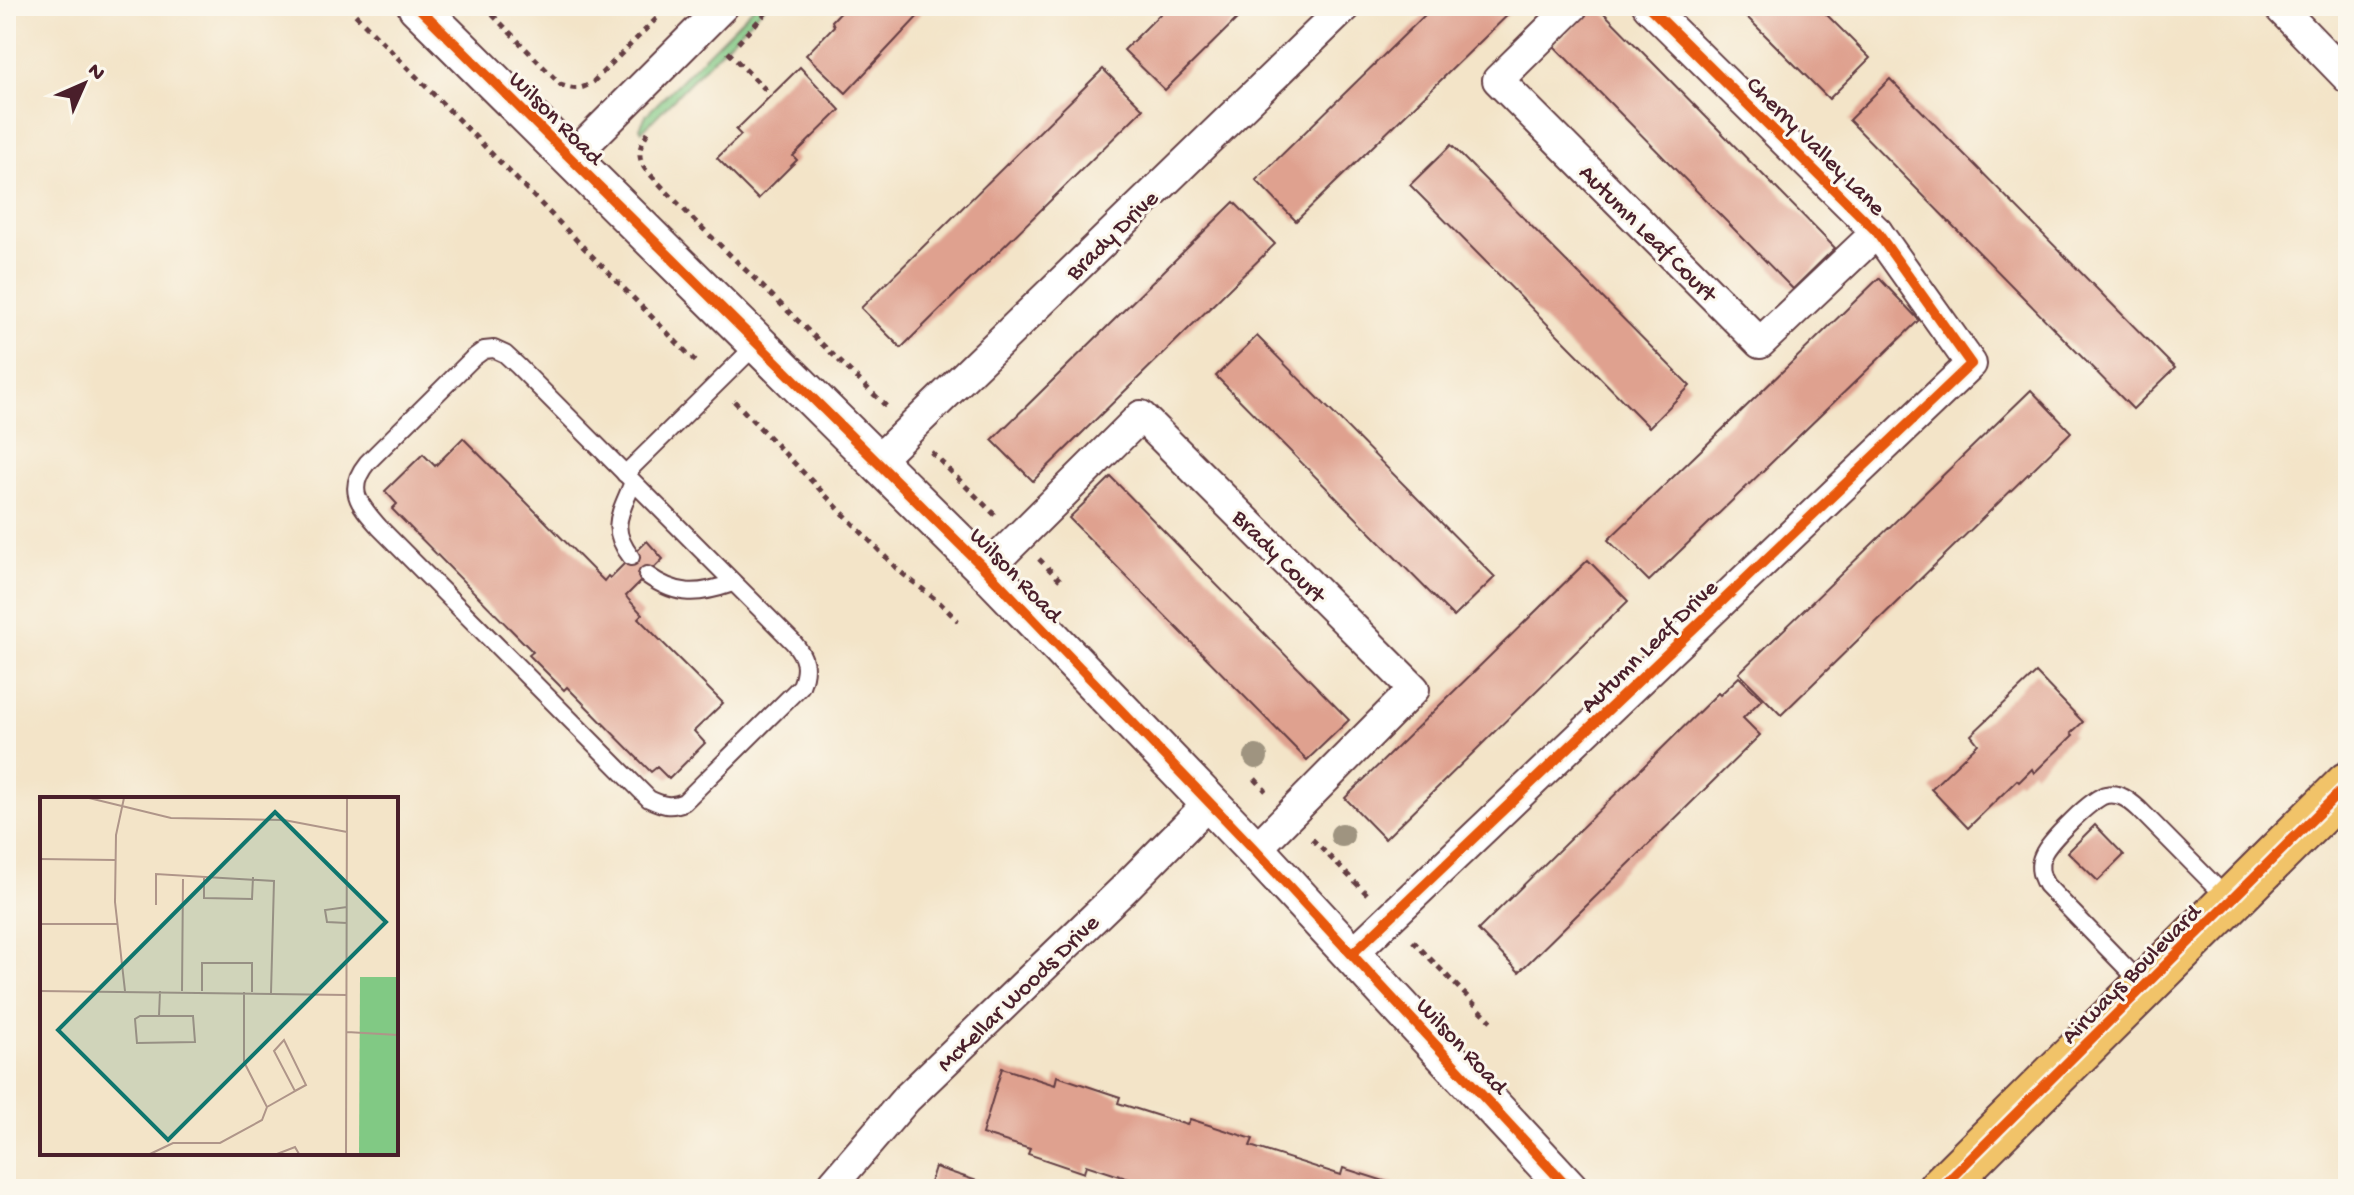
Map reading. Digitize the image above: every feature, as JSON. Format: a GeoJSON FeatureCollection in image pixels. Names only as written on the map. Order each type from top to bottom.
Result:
{"type":"FeatureCollection","features":[{"type":"Feature","properties":{"kind":"main road","name":"Airways Boulevard"},"geometry":{"type":"LineString","coordinates":[[1940,1189],[2348,784]]}},
{"type":"Feature","properties":{"kind":"street","name":"Wilson Road"},"geometry":{"type":"LineString","coordinates":[[417,6],[986,570],[1210,802],[1569,1189]]}},
{"type":"Feature","properties":{"kind":"street"},"geometry":{"type":"LineString","coordinates":[[571,158],[723,6]]}},
{"type":"Feature","properties":{"kind":"street","name":"Brady Drive"},"geometry":{"type":"LineString","coordinates":[[876,462],[1346,6]]}},
{"type":"Feature","properties":{"kind":"street","name":"Autumn Leaf Court"},"geometry":{"type":"LineString","coordinates":[[1573,6],[1498,80],[1760,343],[1877,232]]}},
{"type":"Feature","properties":{"kind":"street","name":"Cherry Valley Lane"},"geometry":{"type":"LineString","coordinates":[[1648,6],[1877,232],[1971,364]]}},
{"type":"Feature","properties":{"kind":"street"},"geometry":{"type":"LineString","coordinates":[[2278,6],[2348,78]]}},
{"type":"Feature","properties":{"kind":"street","name":"Autumn Leaf Drive"},"geometry":{"type":"LineString","coordinates":[[1352,954],[1971,364]]}},
{"type":"Feature","properties":{"kind":"street","name":"Brady Court"},"geometry":{"type":"LineString","coordinates":[[986,570],[1141,416],[1414,689],[1255,850]]}},
{"type":"Feature","properties":{"kind":"street","name":"McKellar Woods Drive"},"geometry":{"type":"LineString","coordinates":[[832,1189],[906,1099],[1210,802]]}},
{"type":"Feature","properties":{"kind":"lane"},"geometry":{"type":"LineString","coordinates":[[631,557],[620,542],[618,530],[629,478],[757,344]]}},
{"type":"Feature","properties":{"kind":"lane"},"geometry":{"type":"LineString","coordinates":[[494,349],[518,366],[629,478],[801,651],[805,660],[806,672],[801,686],[684,802],[673,807],[649,799],[379,527],[356,496],[360,471],[367,463],[473,358],[484,350],[494,349]]}},
{"type":"Feature","properties":{"kind":"lane"},"geometry":{"type":"LineString","coordinates":[[647,575],[664,587],[679,591],[711,590],[733,583]]}},
{"type":"Feature","properties":{"kind":"lane"},"geometry":{"type":"LineString","coordinates":[[2145,987],[2049,889],[2041,873],[2041,860],[2046,849],[2093,800],[2113,794],[2130,801],[2231,901]]}},
{"type":"Feature","properties":{"kind":"path"},"geometry":{"type":"LineString","coordinates":[[347,6],[898,570],[958,621]]}},
{"type":"Feature","properties":{"kind":"path"},"geometry":{"type":"LineString","coordinates":[[484,6],[561,85],[573,90],[593,82],[669,6]]}},
{"type":"Feature","properties":{"kind":"path"},"geometry":{"type":"LineString","coordinates":[[768,92],[728,52],[772,6]]}},
{"type":"Feature","properties":{"kind":"path"},"geometry":{"type":"LineString","coordinates":[[649,131],[639,152],[645,169],[1060,580]]}},
{"type":"Feature","properties":{"kind":"green space"},"geometry":{"type":"Polygon","coordinates":[[[755,6],[765,6],[642,131],[640,128],[646,115],[755,6]]]}},
{"type":"Feature","properties":{"kind":"building"},"geometry":{"type":"Polygon","coordinates":[[[846,6],[914,6],[921,13],[846,93],[806,55],[834,26],[832,21],[846,6]]]}},
{"type":"Feature","properties":{"kind":"building"},"geometry":{"type":"Polygon","coordinates":[[[1168,6],[1250,6],[1165,90],[1124,50],[1168,6]]]}},
{"type":"Feature","properties":{"kind":"building"},"geometry":{"type":"Polygon","coordinates":[[[1434,6],[1517,6],[1296,221],[1256,180],[1434,6]]]}},
{"type":"Feature","properties":{"kind":"building"},"geometry":{"type":"Polygon","coordinates":[[[1595,6],[1835,248],[1793,289],[1554,46],[1595,6]]]}},
{"type":"Feature","properties":{"kind":"building"},"geometry":{"type":"Polygon","coordinates":[[[1736,6],[1818,6],[1870,58],[1829,99],[1736,6]]]}},
{"type":"Feature","properties":{"kind":"building"},"geometry":{"type":"Polygon","coordinates":[[[800,67],[840,110],[793,156],[797,160],[758,199],[717,158],[741,135],[736,130],[800,67]]]}},
{"type":"Feature","properties":{"kind":"building"},"geometry":{"type":"Polygon","coordinates":[[[1103,69],[1143,109],[901,348],[861,308],[1103,69]]]}},
{"type":"Feature","properties":{"kind":"building"},"geometry":{"type":"Polygon","coordinates":[[[1890,79],[2175,368],[2133,409],[1849,120],[1890,79]]]}},
{"type":"Feature","properties":{"kind":"building"},"geometry":{"type":"Polygon","coordinates":[[[1451,145],[1690,386],[1649,427],[1410,185],[1451,145]]]}},
{"type":"Feature","properties":{"kind":"building"},"geometry":{"type":"Polygon","coordinates":[[[1234,202],[1275,244],[1033,481],[992,440],[1234,202]]]}},
{"type":"Feature","properties":{"kind":"building"},"geometry":{"type":"Polygon","coordinates":[[[1879,278],[1919,320],[1649,581],[1608,540],[1879,278]]]}},
{"type":"Feature","properties":{"kind":"building"},"geometry":{"type":"Polygon","coordinates":[[[1257,336],[1495,577],[1454,617],[1216,376],[1257,336]]]}},
{"type":"Feature","properties":{"kind":"building"},"geometry":{"type":"Polygon","coordinates":[[[2031,390],[2071,432],[1781,715],[1739,673],[2031,390]]]}},
{"type":"Feature","properties":{"kind":"building"},"geometry":{"type":"Polygon","coordinates":[[[463,438],[604,581],[647,541],[663,559],[626,596],[642,614],[638,618],[723,703],[694,731],[705,743],[669,779],[657,767],[651,772],[567,687],[564,690],[529,655],[533,652],[392,509],[397,504],[385,491],[423,454],[435,466],[463,438]]]}},
{"type":"Feature","properties":{"kind":"building"},"geometry":{"type":"Polygon","coordinates":[[[1111,477],[1349,720],[1307,760],[1069,518],[1111,477]]]}},
{"type":"Feature","properties":{"kind":"building"},"geometry":{"type":"Polygon","coordinates":[[[1588,560],[1628,601],[1385,839],[1345,798],[1588,560]]]}},
{"type":"Feature","properties":{"kind":"building"},"geometry":{"type":"Polygon","coordinates":[[[2036,673],[2083,722],[2034,773],[2032,769],[2019,782],[2017,780],[1968,828],[1931,789],[1978,744],[1971,735],[2036,673]]]}},
{"type":"Feature","properties":{"kind":"building"},"geometry":{"type":"Polygon","coordinates":[[[1739,677],[1762,699],[1743,718],[1760,735],[1519,972],[1478,930],[1718,693],[1720,695],[1739,677]]]}},
{"type":"Feature","properties":{"kind":"building"},"geometry":{"type":"Polygon","coordinates":[[[2095,825],[2124,855],[2098,881],[2068,852],[2095,825]]]}},
{"type":"Feature","properties":{"kind":"building"},"geometry":{"type":"Polygon","coordinates":[[[1002,1068],[1055,1085],[1057,1076],[1120,1097],[1118,1103],[1187,1125],[1190,1119],[1253,1139],[1250,1146],[1341,1175],[1343,1168],[1400,1186],[1400,1189],[1160,1189],[1086,1165],[1084,1173],[1028,1154],[1030,1149],[982,1134],[1002,1068]]]}},
{"type":"Feature","properties":{"kind":"building"},"geometry":{"type":"Polygon","coordinates":[[[935,1167],[998,1188],[998,1189],[928,1189],[935,1167]]]}},
{"type":"Feature","properties":{"kind":"cycle path"},"geometry":{"type":"LineString","coordinates":[[417,6],[986,570],[1255,850],[1569,1189]]}},
{"type":"Feature","properties":{"kind":"cycle path"},"geometry":{"type":"LineString","coordinates":[[1352,954],[1971,364],[1877,232],[1648,6]]}},
{"type":"Feature","properties":{"kind":"cycle path"},"geometry":{"type":"LineString","coordinates":[[1940,1189],[2348,784]]}}]}
